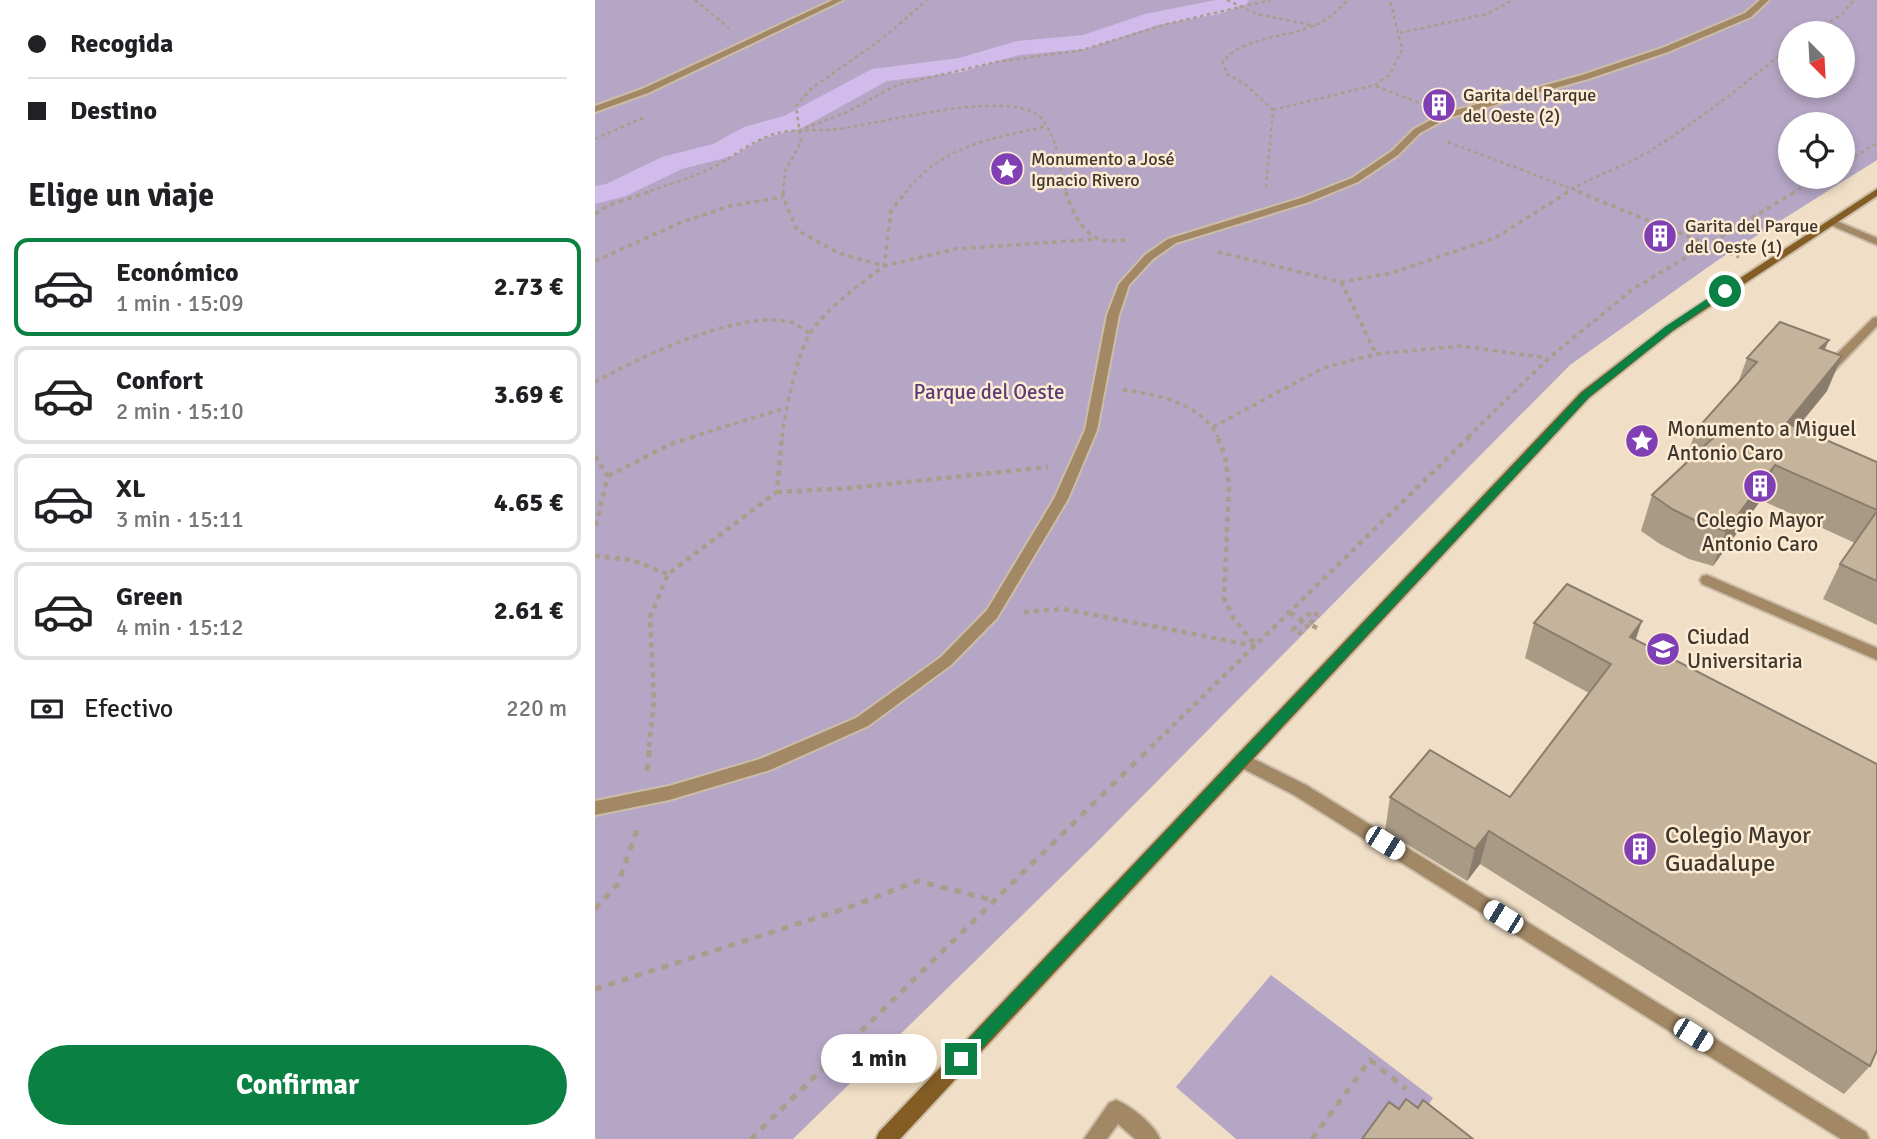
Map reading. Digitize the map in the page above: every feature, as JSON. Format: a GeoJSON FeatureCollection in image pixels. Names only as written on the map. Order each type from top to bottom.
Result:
{"type":"FeatureCollection","features":[{"type":"Feature","properties":{"kind":"main road"},"geometry":{"type":"LineString","coordinates":[[886,1139],[1585,395],[1669,329],[1877,192]]}},
{"type":"Feature","properties":{"kind":"street"},"geometry":{"type":"LineString","coordinates":[[595,108],[645,91],[839,0]]}},
{"type":"Feature","properties":{"kind":"street"},"geometry":{"type":"LineString","coordinates":[[595,808],[644,798],[764,765],[862,722],[946,661],[992,614],[1061,499],[1091,430],[1113,315],[1124,284],[1149,257],[1172,241],[1264,213],[1355,180],[1395,153],[1417,131],[1445,116],[1585,77],[1665,50],[1748,15],[1765,0]]}},
{"type":"Feature","properties":{"kind":"street"},"geometry":{"type":"LineString","coordinates":[[1832,222],[1877,242]]}},
{"type":"Feature","properties":{"kind":"street"},"geometry":{"type":"LineString","coordinates":[[1822,376],[1877,320]]}},
{"type":"Feature","properties":{"kind":"street"},"geometry":{"type":"LineString","coordinates":[[1707,580],[1877,654]]}},
{"type":"Feature","properties":{"kind":"street"},"geometry":{"type":"LineString","coordinates":[[1242,760],[1300,790],[1859,1139]]}},
{"type":"Feature","properties":{"kind":"street"},"geometry":{"type":"LineString","coordinates":[[1094,1139],[1117,1110],[1150,1139]]}},
{"type":"Feature","properties":{"kind":"path"},"geometry":{"type":"LineString","coordinates":[[695,0],[737,34]]}},
{"type":"Feature","properties":{"kind":"path"},"geometry":{"type":"LineString","coordinates":[[884,266],[838,253],[797,230],[783,197],[785,171],[801,142],[796,106],[812,88],[883,37],[927,0]]}},
{"type":"Feature","properties":{"kind":"path"},"geometry":{"type":"LineString","coordinates":[[1227,0],[1257,14],[1316,26]]}},
{"type":"Feature","properties":{"kind":"path"},"geometry":{"type":"LineString","coordinates":[[595,214],[609,205],[706,171],[749,144],[777,133],[800,130],[845,113],[897,85],[996,62],[1082,50],[1167,24],[1271,0]]}},
{"type":"Feature","properties":{"kind":"path"},"geometry":{"type":"LineString","coordinates":[[1273,110],[1245,84],[1227,74],[1222,61],[1238,49],[1316,26],[1343,7],[1347,0]]}},
{"type":"Feature","properties":{"kind":"path"},"geometry":{"type":"LineString","coordinates":[[1273,110],[1375,85],[1390,74],[1402,50],[1390,0]]}},
{"type":"Feature","properties":{"kind":"path"},"geometry":{"type":"LineString","coordinates":[[1400,33],[1486,14],[1513,0]]}},
{"type":"Feature","properties":{"kind":"path"},"geometry":{"type":"LineString","coordinates":[[1832,21],[1842,15],[1854,0]]}},
{"type":"Feature","properties":{"kind":"path"},"geometry":{"type":"LineString","coordinates":[[1375,85],[1408,96],[1445,116]]}},
{"type":"Feature","properties":{"kind":"path"},"geometry":{"type":"LineString","coordinates":[[1264,213],[1273,110]]}},
{"type":"Feature","properties":{"kind":"path"},"geometry":{"type":"LineString","coordinates":[[884,266],[891,211],[920,173],[971,143],[1047,126]]}},
{"type":"Feature","properties":{"kind":"path"},"geometry":{"type":"LineString","coordinates":[[1417,131],[1572,189],[1763,266]]}},
{"type":"Feature","properties":{"kind":"path"},"geometry":{"type":"LineString","coordinates":[[1855,156],[1877,143]]}},
{"type":"Feature","properties":{"kind":"path"},"geometry":{"type":"LineString","coordinates":[[751,1139],[1549,358],[1633,289],[1799,189]]}},
{"type":"Feature","properties":{"kind":"path"},"geometry":{"type":"LineString","coordinates":[[595,261],[682,222],[730,206],[783,197]]}},
{"type":"Feature","properties":{"kind":"path"},"geometry":{"type":"LineString","coordinates":[[778,492],[785,408],[810,334],[837,302],[884,266],[955,248],[1053,244],[1098,239]]}},
{"type":"Feature","properties":{"kind":"path"},"geometry":{"type":"LineString","coordinates":[[1341,282],[1375,354]]}},
{"type":"Feature","properties":{"kind":"path"},"geometry":{"type":"LineString","coordinates":[[595,382],[622,366],[734,324],[788,321],[810,334]]}},
{"type":"Feature","properties":{"kind":"path"},"geometry":{"type":"LineString","coordinates":[[1213,426],[1323,368],[1375,354],[1461,346],[1549,358]]}},
{"type":"Feature","properties":{"kind":"path"},"geometry":{"type":"LineString","coordinates":[[1099,388],[1145,392],[1190,409],[1213,426],[1222,449],[1231,493],[1223,596],[1236,624],[1257,646]]}},
{"type":"Feature","properties":{"kind":"path"},"geometry":{"type":"LineString","coordinates":[[608,477],[673,443],[785,408]]}},
{"type":"Feature","properties":{"kind":"path"},"geometry":{"type":"LineString","coordinates":[[595,456],[608,477],[595,528]]}},
{"type":"Feature","properties":{"kind":"path"},"geometry":{"type":"LineString","coordinates":[[595,909],[618,884],[637,832],[644,798],[654,701],[650,617],[668,574],[778,492],[850,488],[1076,464]]}},
{"type":"Feature","properties":{"kind":"path"},"geometry":{"type":"LineString","coordinates":[[595,556],[632,560],[668,574]]}},
{"type":"Feature","properties":{"kind":"path"},"geometry":{"type":"LineString","coordinates":[[992,614],[1063,609],[1257,646]]}},
{"type":"Feature","properties":{"kind":"path"},"geometry":{"type":"LineString","coordinates":[[1312,611],[1318,615],[1309,624],[1300,634],[1293,630],[1312,611]]}},
{"type":"Feature","properties":{"kind":"path"},"geometry":{"type":"LineString","coordinates":[[1290,613],[1302,620]]}},
{"type":"Feature","properties":{"kind":"path"},"geometry":{"type":"LineString","coordinates":[[1309,624],[1317,628]]}},
{"type":"Feature","properties":{"kind":"path"},"geometry":{"type":"LineString","coordinates":[[595,989],[847,908],[918,881],[996,901]]}},
{"type":"Feature","properties":{"kind":"path"},"geometry":{"type":"LineString","coordinates":[[1312,1139],[1370,1060],[1406,1089]]}},
{"type":"Feature","properties":{"kind":"green space","name":"Parque del Oeste"},"geometry":{"type":"Polygon","coordinates":[[[595,0],[1877,0],[1877,160],[1855,174],[1855,112],[1778,112],[1778,189],[1831,189],[1718,260],[1570,365],[1094,845],[793,1139],[595,1139],[595,0]]]}},
{"type":"Feature","properties":{"kind":"green space"},"geometry":{"type":"Polygon","coordinates":[[[1271,975],[1433,1098],[1412,1129],[1372,1139],[1236,1139],[1176,1087],[1271,975]]]}},
{"type":"Feature","properties":{"kind":"building"},"geometry":{"type":"Polygon","coordinates":[[[1780,322],[1829,340],[1820,348],[1842,356],[1787,423],[1877,462],[1877,510],[1775,465],[1726,531],[1702,524],[1652,495],[1714,437],[1696,430],[1757,362],[1747,358],[1780,322]]]}},
{"type":"Feature","properties":{"kind":"building"},"geometry":{"type":"Polygon","coordinates":[[[1877,511],[1877,581],[1840,564],[1877,511]]]}},
{"type":"Feature","properties":{"kind":"building","name":"Colegio Mayor Guadalupe"},"geometry":{"type":"Polygon","coordinates":[[[1567,584],[1642,621],[1630,637],[1877,764],[1877,1050],[1870,1066],[1489,831],[1475,849],[1390,797],[1430,750],[1510,797],[1611,664],[1534,623],[1567,584]]]}},
{"type":"Feature","properties":{"kind":"building"},"geometry":{"type":"Polygon","coordinates":[[[1406,1099],[1418,1108],[1423,1100],[1473,1139],[1362,1139],[1389,1102],[1399,1109],[1406,1099]]]}},
{"type":"Feature","properties":{"kind":"waterway"},"geometry":{"type":"LineString","coordinates":[[595,195],[616,190],[672,163],[723,150],[753,133],[793,122],[881,74],[962,65],[1017,48],[1086,42],[1153,19],[1211,9],[1238,0]]}},
{"type":"Feature","properties":{"kind":"place","name":"Garita del Parque del Oeste (2)"},"geometry":{"type":"Point","coordinates":[1439,105]}},
{"type":"Feature","properties":{"kind":"place","name":"Monumento a José Ignacio Rivero"},"geometry":{"type":"Point","coordinates":[1007,169]}},
{"type":"Feature","properties":{"kind":"place","name":"Garita del Parque del Oeste (1)"},"geometry":{"type":"Point","coordinates":[1660,236]}},
{"type":"Feature","properties":{"kind":"place","name":"Monumento a Miguel Antonio Caro"},"geometry":{"type":"Point","coordinates":[1642,441]}},
{"type":"Feature","properties":{"kind":"place","name":"Colegio Mayor Antonio Caro"},"geometry":{"type":"Point","coordinates":[1760,486]}},
{"type":"Feature","properties":{"kind":"place","name":"Ciudad Universitaria"},"geometry":{"type":"Point","coordinates":[1663,649]}},
{"type":"Feature","properties":{"kind":"place","name":"Colegio Mayor Guadalupe"},"geometry":{"type":"Point","coordinates":[1640,849]}},
{"type":"Feature","properties":{"kind":"route"},"geometry":{"type":"LineString","coordinates":[[961,1059],[1585,395],[1669,329],[1725,291]]}}]}
